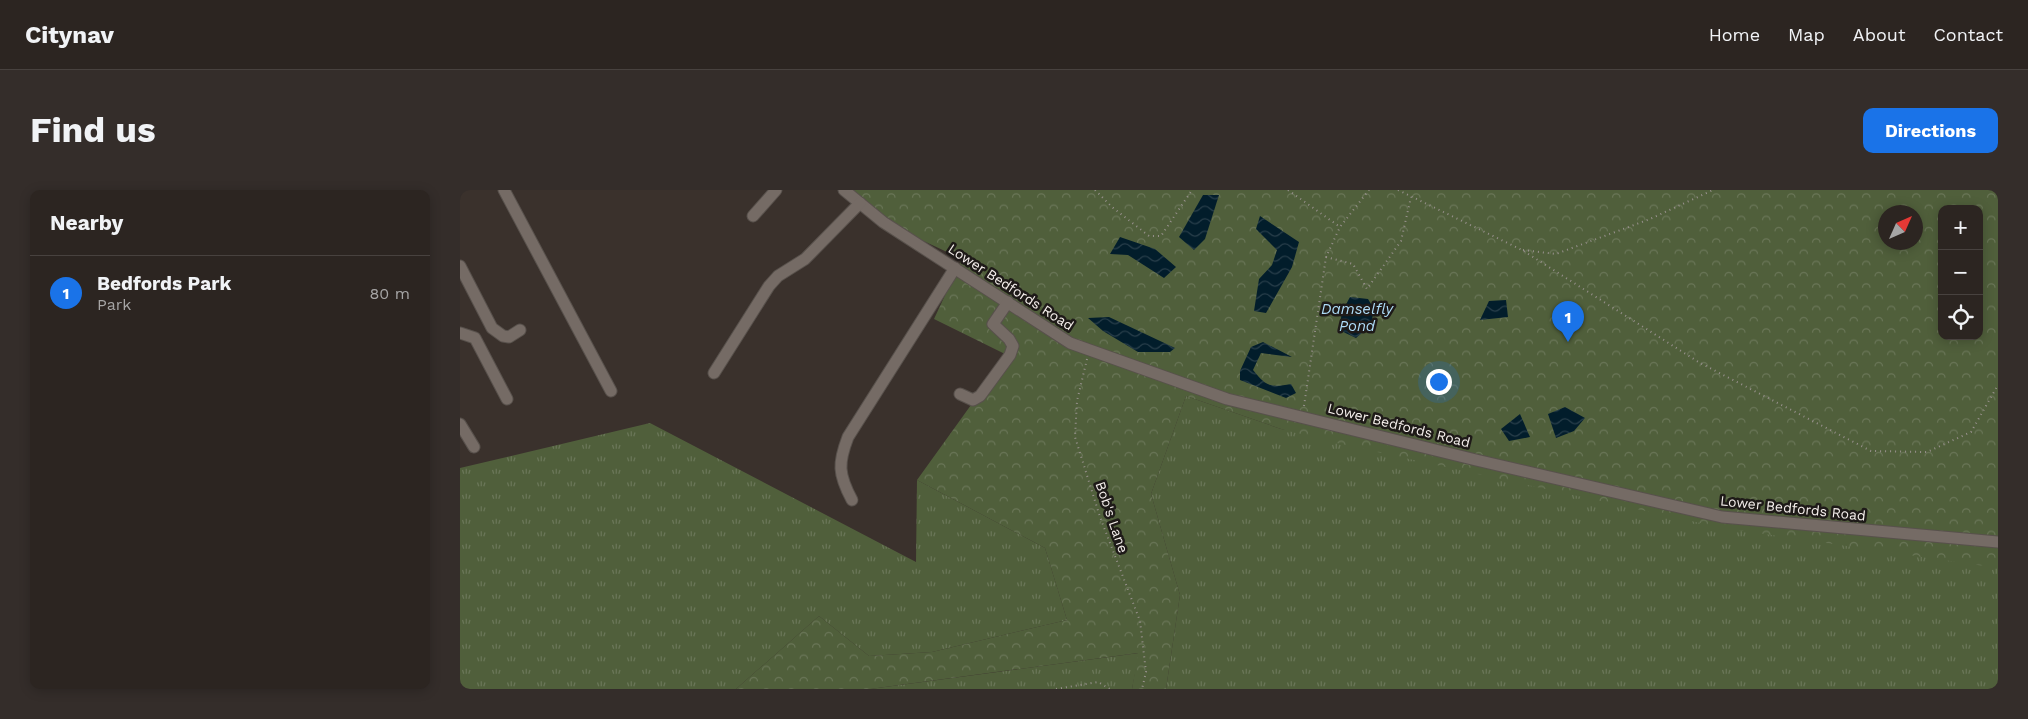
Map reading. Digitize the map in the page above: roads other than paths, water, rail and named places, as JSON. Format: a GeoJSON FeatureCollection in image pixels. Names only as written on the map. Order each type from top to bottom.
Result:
{"type":"FeatureCollection","features":[{"type":"Feature","properties":{"kind":"street"},"geometry":{"type":"LineString","coordinates":[[504,190],[611,392]]}},
{"type":"Feature","properties":{"kind":"street"},"geometry":{"type":"LineString","coordinates":[[753,216],[776,190]]}},
{"type":"Feature","properties":{"kind":"street","name":"Lower Bedfords Road"},"geometry":{"type":"LineString","coordinates":[[844,190],[883,222],[1070,343],[1227,399],[1476,460],[1722,517],[1998,542]]}},
{"type":"Feature","properties":{"kind":"street"},"geometry":{"type":"LineString","coordinates":[[714,373],[769,286],[778,276],[805,259],[860,203]]}},
{"type":"Feature","properties":{"kind":"street"},"geometry":{"type":"LineString","coordinates":[[460,266],[492,328],[503,336],[508,337],[520,330]]}},
{"type":"Feature","properties":{"kind":"street"},"geometry":{"type":"LineString","coordinates":[[852,500],[841,477],[840,467],[848,437],[955,268]]}},
{"type":"Feature","properties":{"kind":"street"},"geometry":{"type":"LineString","coordinates":[[960,394],[973,400],[980,396],[1010,355],[1013,346],[1009,339],[993,324],[1008,302]]}},
{"type":"Feature","properties":{"kind":"street"},"geometry":{"type":"LineString","coordinates":[[460,333],[475,338],[508,399]]}},
{"type":"Feature","properties":{"kind":"street"},"geometry":{"type":"LineString","coordinates":[[460,424],[474,447]]}},
{"type":"Feature","properties":{"kind":"water"},"geometry":{"type":"Polygon","coordinates":[[[1203,195],[1219,195],[1205,239],[1194,250],[1179,237],[1203,195]]]}},
{"type":"Feature","properties":{"kind":"water"},"geometry":{"type":"Polygon","coordinates":[[[1260,216],[1299,242],[1292,267],[1266,313],[1254,311],[1259,279],[1272,265],[1277,250],[1256,229],[1260,216]]]}},
{"type":"Feature","properties":{"kind":"water"},"geometry":{"type":"Polygon","coordinates":[[[1120,237],[1155,249],[1176,267],[1164,278],[1128,255],[1110,254],[1120,237]]]}},
{"type":"Feature","properties":{"kind":"water","name":"Damselfly Pond"},"geometry":{"type":"Polygon","coordinates":[[[1350,297],[1368,299],[1374,309],[1371,325],[1356,338],[1339,330],[1342,312],[1350,297]]]}},
{"type":"Feature","properties":{"kind":"water"},"geometry":{"type":"Polygon","coordinates":[[[1506,300],[1508,317],[1480,320],[1489,301],[1506,300]]]}},
{"type":"Feature","properties":{"kind":"water"},"geometry":{"type":"Polygon","coordinates":[[[1109,317],[1175,348],[1170,352],[1138,352],[1103,331],[1088,318],[1109,317]]]}},
{"type":"Feature","properties":{"kind":"water"},"geometry":{"type":"Polygon","coordinates":[[[1263,342],[1292,357],[1261,353],[1253,370],[1265,383],[1273,386],[1291,384],[1296,393],[1286,398],[1240,380],[1240,371],[1251,347],[1263,342]]]}},
{"type":"Feature","properties":{"kind":"water"},"geometry":{"type":"Polygon","coordinates":[[[1565,407],[1585,418],[1574,431],[1556,438],[1548,414],[1565,407]]]}},
{"type":"Feature","properties":{"kind":"water"},"geometry":{"type":"Polygon","coordinates":[[[1520,414],[1530,437],[1509,441],[1501,429],[1520,414]]]}},
{"type":"Feature","properties":{"kind":"place","name":"Bedfords Park"},"geometry":{"type":"Point","coordinates":[1568,342]}}]}
